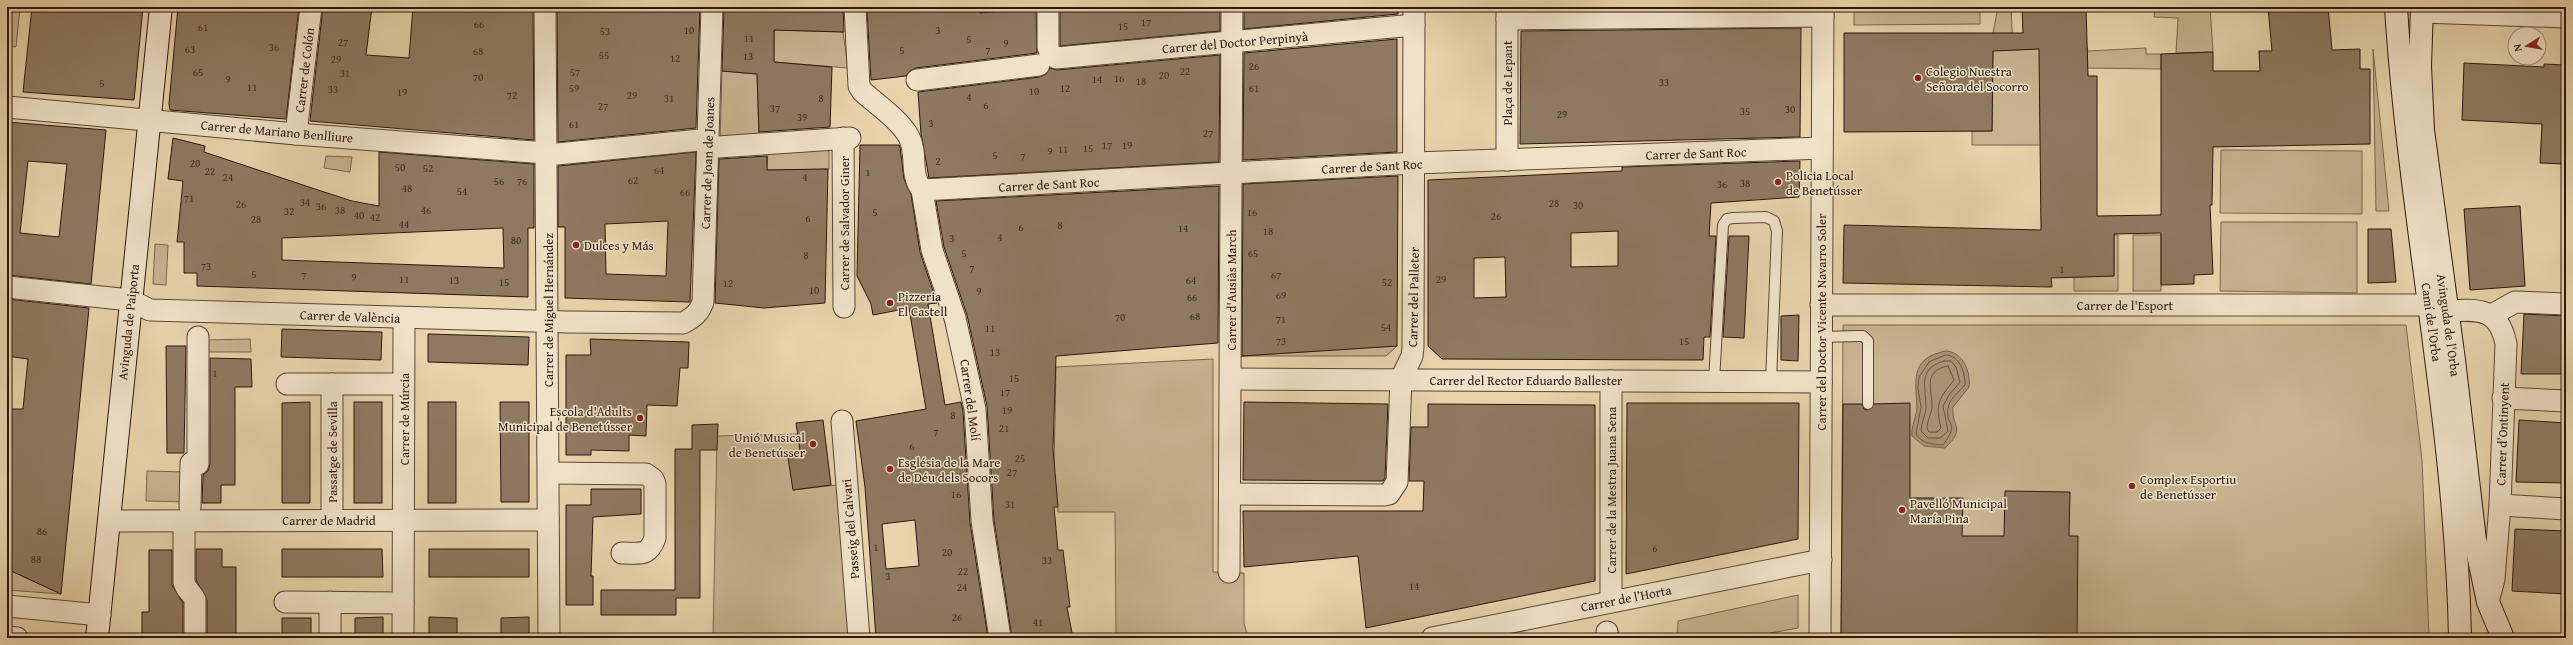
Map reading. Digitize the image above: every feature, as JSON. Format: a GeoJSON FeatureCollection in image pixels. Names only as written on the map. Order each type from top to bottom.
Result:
{"type":"FeatureCollection","features":[{"type":"Feature","properties":{"kind":"street","name":"Avinguda de Paiporta"},"geometry":{"type":"LineString","coordinates":[[97,638],[160,7]]}},
{"type":"Feature","properties":{"kind":"street","name":"Carrer de Colón"},"geometry":{"type":"LineString","coordinates":[[296,134],[311,7]]}},
{"type":"Feature","properties":{"kind":"street","name":"Carrer de Miguel Hernández"},"geometry":{"type":"LineString","coordinates":[[545,7],[552,154],[549,322],[549,638]]}},
{"type":"Feature","properties":{"kind":"street","name":"Carrer de Joan de Joanes"},"geometry":{"type":"LineString","coordinates":[[694,317],[700,310],[702,302],[712,7]]}},
{"type":"Feature","properties":{"kind":"street","name":"Carrer del Molí"},"geometry":{"type":"LineString","coordinates":[[855,7],[857,69],[862,92],[902,128],[909,137],[913,170],[917,184],[922,190],[932,250],[955,318],[975,409],[982,521],[1000,638]]}},
{"type":"Feature","properties":{"kind":"street"},"geometry":{"type":"LineString","coordinates":[[1047,61],[1050,53],[1048,47],[1048,7]]}},
{"type":"Feature","properties":{"kind":"street","name":"Carrer d'Ausiàs March"},"geometry":{"type":"LineString","coordinates":[[1229,572],[1232,7]]}},
{"type":"Feature","properties":{"kind":"street","name":"Camí de l'Orba"},"geometry":{"type":"LineString","coordinates":[[2396,7],[2401,93],[2438,308],[2446,442],[2459,590],[2460,638]]}},
{"type":"Feature","properties":{"kind":"street"},"geometry":{"type":"LineString","coordinates":[[2422,10],[2528,12],[2566,17]]}},
{"type":"Feature","properties":{"kind":"street","name":"Avinguda de l'Orba"},"geometry":{"type":"LineString","coordinates":[[2422,10],[2420,66],[2423,130],[2438,308],[2475,540],[2488,602],[2503,638]]}},
{"type":"Feature","properties":{"kind":"street"},"geometry":{"type":"LineString","coordinates":[[1507,13],[1823,12]]}},
{"type":"Feature","properties":{"kind":"street","name":"Carrer del Doctor Vicente Navarro Soler"},"geometry":{"type":"LineString","coordinates":[[1820,638],[1823,12]]}},
{"type":"Feature","properties":{"kind":"street","name":"Plaça de Lepant"},"geometry":{"type":"LineString","coordinates":[[1507,13],[1507,160]]}},
{"type":"Feature","properties":{"kind":"street","name":"Carrer del Doctor Perpinyà"},"geometry":{"type":"LineString","coordinates":[[917,80],[1047,61],[1232,42],[1414,16]]}},
{"type":"Feature","properties":{"kind":"street","name":"Carrer del Palleter"},"geometry":{"type":"LineString","coordinates":[[1230,494],[1389,494],[1395,487],[1398,477],[1401,379],[1413,352],[1415,163],[1414,16]]}},
{"type":"Feature","properties":{"kind":"street","name":"Carrer de Mariano Benlliure"},"geometry":{"type":"LineString","coordinates":[[7,107],[296,134],[552,154],[709,144],[847,138]]}},
{"type":"Feature","properties":{"kind":"street","name":"Carrer de Salvador Giner"},"geometry":{"type":"LineString","coordinates":[[844,307],[847,138]]}},
{"type":"Feature","properties":{"kind":"street","name":"Carrer de Sant Roc"},"geometry":{"type":"LineString","coordinates":[[922,190],[1415,163],[1822,148]]}},
{"type":"Feature","properties":{"kind":"street","name":"Carrer de València"},"geometry":{"type":"LineString","coordinates":[[7,287],[130,300],[150,310],[549,322],[675,324],[694,317]]}},
{"type":"Feature","properties":{"kind":"street"},"geometry":{"type":"LineString","coordinates":[[2438,308],[2475,309],[2492,315],[2515,302],[2566,304]]}},
{"type":"Feature","properties":{"kind":"street","name":"Carrer de l'Esport"},"geometry":{"type":"LineString","coordinates":[[1821,304],[2438,308]]}},
{"type":"Feature","properties":{"kind":"street","name":"Carrer d’Ontinyent"},"geometry":{"type":"LineString","coordinates":[[2488,602],[2494,579],[2500,505],[2506,344],[2503,328],[2492,315]]}},
{"type":"Feature","properties":{"kind":"street","name":"Carrer de Múrcia"},"geometry":{"type":"LineString","coordinates":[[403,638],[404,318]]}},
{"type":"Feature","properties":{"kind":"street"},"geometry":{"type":"LineString","coordinates":[[195,638],[195,600],[194,596],[187,591],[184,582],[191,464],[198,464],[198,337]]}},
{"type":"Feature","properties":{"kind":"street","name":"Carrer del Rector Eduardo Ballester"},"geometry":{"type":"LineString","coordinates":[[1231,379],[1821,382]]}},
{"type":"Feature","properties":{"kind":"street","name":"Carrer de la Mestra Juana Sena"},"geometry":{"type":"LineString","coordinates":[[1611,381],[1611,600]]}},
{"type":"Feature","properties":{"kind":"street","name":"Passatge de Sevilla"},"geometry":{"type":"LineString","coordinates":[[287,384],[403,384]]}},
{"type":"Feature","properties":{"kind":"street","name":"Passatge de Sevilla"},"geometry":{"type":"LineString","coordinates":[[332,384],[332,520]]}},
{"type":"Feature","properties":{"kind":"street"},"geometry":{"type":"LineString","coordinates":[[2503,398],[2566,401]]}},
{"type":"Feature","properties":{"kind":"street","name":"Passeig del Calvari"},"geometry":{"type":"LineString","coordinates":[[842,421],[859,638]]}},
{"type":"Feature","properties":{"kind":"street"},"geometry":{"type":"LineString","coordinates":[[549,473],[646,474],[653,479],[655,484],[655,538],[649,550],[644,553],[622,553]]}},
{"type":"Feature","properties":{"kind":"street"},"geometry":{"type":"LineString","coordinates":[[2500,505],[2566,509]]}},
{"type":"Feature","properties":{"kind":"street","name":"Carrer de Madrid"},"geometry":{"type":"LineString","coordinates":[[109,521],[187,514],[332,520],[548,520]]}},
{"type":"Feature","properties":{"kind":"street","name":"Carrer de l’Horta"},"geometry":{"type":"LineString","coordinates":[[1432,638],[1611,600],[1821,560]]}},
{"type":"Feature","properties":{"kind":"street"},"geometry":{"type":"LineString","coordinates":[[285,602],[403,603]]}},
{"type":"Feature","properties":{"kind":"street"},"geometry":{"type":"LineString","coordinates":[[330,602],[330,638]]}},
{"type":"Feature","properties":{"kind":"street"},"geometry":{"type":"LineString","coordinates":[[7,606],[100,615]]}},
{"type":"Feature","properties":{"kind":"street"},"geometry":{"type":"LineString","coordinates":[[7,637],[17,638]]}},
{"type":"Feature","properties":{"kind":"lane"},"geometry":{"type":"LineString","coordinates":[[1714,381],[1723,225],[1727,219],[1766,217],[1774,221],[1777,231],[1771,381]]}},
{"type":"Feature","properties":{"kind":"lane"},"geometry":{"type":"LineString","coordinates":[[1821,337],[1864,336],[1868,341],[1868,404]]}},
{"type":"Feature","properties":{"kind":"shaded area"},"geometry":{"type":"Polygon","coordinates":[[[7,7],[20,7],[16,47],[7,46],[7,7]]]}},
{"type":"Feature","properties":{"kind":"shaded area"},"geometry":{"type":"Polygon","coordinates":[[[1854,7],[1980,7],[1980,24],[1854,25],[1854,7]]]}},
{"type":"Feature","properties":{"kind":"shaded area"},"geometry":{"type":"Polygon","coordinates":[[[1998,7],[2011,7],[2013,50],[2087,47],[2088,51],[2146,48],[2146,54],[2161,54],[2161,69],[2086,68],[2040,145],[1972,145],[1972,131],[1992,131],[1993,33],[1998,7]]]}},
{"type":"Feature","properties":{"kind":"shaded area"},"geometry":{"type":"Polygon","coordinates":[[[2155,7],[2210,7],[2213,52],[2176,53],[2178,18],[2154,17],[2155,7]]]}},
{"type":"Feature","properties":{"kind":"shaded area"},"geometry":{"type":"Polygon","coordinates":[[[774,30],[843,32],[848,68],[774,62],[774,30]]]}},
{"type":"Feature","properties":{"kind":"shaded area"},"geometry":{"type":"Polygon","coordinates":[[[2373,49],[2389,211],[2376,211],[2373,49]]]}},
{"type":"Feature","properties":{"kind":"shaded area"},"geometry":{"type":"Polygon","coordinates":[[[722,71],[757,74],[759,139],[720,141],[722,71]]]}},
{"type":"Feature","properties":{"kind":"shaded area"},"geometry":{"type":"Polygon","coordinates":[[[829,145],[829,169],[767,170],[768,149],[829,145]]]}},
{"type":"Feature","properties":{"kind":"shaded area"},"geometry":{"type":"Polygon","coordinates":[[[2221,150],[2362,151],[2362,214],[2220,213],[2221,150]]]}},
{"type":"Feature","properties":{"kind":"shaded area"},"geometry":{"type":"Polygon","coordinates":[[[326,156],[352,157],[350,172],[324,168],[326,156]]]}},
{"type":"Feature","properties":{"kind":"shaded area"},"geometry":{"type":"Polygon","coordinates":[[[2221,222],[2357,222],[2357,293],[2220,291],[2221,222]]]}},
{"type":"Feature","properties":{"kind":"shaded area"},"geometry":{"type":"Polygon","coordinates":[[[2114,235],[2118,235],[2118,291],[2074,291],[2074,277],[2114,276],[2114,235]]]}},
{"type":"Feature","properties":{"kind":"shaded area"},"geometry":{"type":"Polygon","coordinates":[[[2133,235],[2161,235],[2161,291],[2133,291],[2133,235]]]}},
{"type":"Feature","properties":{"kind":"shaded area"},"geometry":{"type":"Polygon","coordinates":[[[155,244],[168,245],[166,285],[153,284],[155,244]]]}},
{"type":"Feature","properties":{"kind":"shaded area","name":"Complex Esportiu de Benetússer"},"geometry":{"type":"Polygon","coordinates":[[[1843,325],[2406,325],[2422,460],[2429,638],[1841,638],[1843,325]]]}},
{"type":"Feature","properties":{"kind":"shaded area"},"geometry":{"type":"Polygon","coordinates":[[[250,339],[251,352],[205,352],[205,340],[250,339]]]}},
{"type":"Feature","properties":{"kind":"shaded area"},"geometry":{"type":"Polygon","coordinates":[[[1397,346],[1386,356],[1241,356],[1397,346]]]}},
{"type":"Feature","properties":{"kind":"shaded area"},"geometry":{"type":"Polygon","coordinates":[[[1213,359],[1213,572],[1244,573],[1244,623],[1248,638],[1116,638],[1115,512],[1058,512],[1054,469],[1056,367],[1213,359]]]}},
{"type":"Feature","properties":{"kind":"shaded area"},"geometry":{"type":"Polygon","coordinates":[[[798,434],[801,457],[789,458],[793,490],[837,485],[852,638],[713,638],[717,436],[798,434]]]}},
{"type":"Feature","properties":{"kind":"shaded area"},"geometry":{"type":"Polygon","coordinates":[[[147,471],[188,472],[187,502],[146,501],[147,471]]]}},
{"type":"Feature","properties":{"kind":"shaded area"},"geometry":{"type":"Polygon","coordinates":[[[7,569],[61,594],[7,590],[7,569]]]}},
{"type":"Feature","properties":{"kind":"shaded area"},"geometry":{"type":"Polygon","coordinates":[[[1798,595],[1798,628],[1754,636],[1753,638],[1677,638],[1678,621],[1798,595]]]}},
{"type":"Feature","properties":{"kind":"water"},"geometry":{"type":"Polygon","coordinates":[[[1946,351],[1957,355],[1965,364],[1969,375],[1969,387],[1953,407],[1957,431],[1952,441],[1945,448],[1924,446],[1912,436],[1912,428],[1917,410],[1916,378],[1921,364],[1926,359],[1935,354],[1946,351]]]}},
{"type":"Feature","properties":{"kind":"building"},"geometry":{"type":"Polygon","coordinates":[[[32,7],[143,7],[134,100],[23,92],[32,7]]]}},
{"type":"Feature","properties":{"kind":"building"},"geometry":{"type":"Polygon","coordinates":[[[178,7],[299,7],[286,119],[170,110],[169,104],[178,7]]]}},
{"type":"Feature","properties":{"kind":"building"},"geometry":{"type":"Polygon","coordinates":[[[323,7],[372,7],[366,55],[409,58],[413,7],[533,7],[534,140],[310,121],[323,7]]]}},
{"type":"Feature","properties":{"kind":"building"},"geometry":{"type":"Polygon","coordinates":[[[557,7],[700,7],[696,128],[558,142],[557,7]]]}},
{"type":"Feature","properties":{"kind":"building"},"geometry":{"type":"Polygon","coordinates":[[[724,7],[843,7],[844,32],[774,30],[774,62],[832,67],[830,127],[759,132],[757,74],[722,71],[724,7]]]}},
{"type":"Feature","properties":{"kind":"building"},"geometry":{"type":"Polygon","coordinates":[[[919,7],[980,7],[980,13],[1013,10],[1013,7],[1036,7],[1037,53],[916,68],[910,71],[906,76],[871,80],[867,11],[919,7]]]}},
{"type":"Feature","properties":{"kind":"building"},"geometry":{"type":"Polygon","coordinates":[[[1060,7],[1220,7],[1220,31],[1060,46],[1060,7]]]}},
{"type":"Feature","properties":{"kind":"building"},"geometry":{"type":"Polygon","coordinates":[[[1244,7],[1398,7],[1398,14],[1244,29],[1244,7]]]}},
{"type":"Feature","properties":{"kind":"building"},"geometry":{"type":"Polygon","coordinates":[[[2022,7],[2086,7],[2088,76],[2097,76],[2097,216],[2161,215],[2161,54],[2213,52],[2213,71],[2260,71],[2259,51],[2272,51],[2268,7],[2328,7],[2332,50],[2360,49],[2360,69],[2370,69],[2370,144],[2213,147],[2212,205],[2210,205],[2213,274],[2194,275],[2194,284],[2161,285],[2161,233],[2114,234],[2114,276],[2051,278],[2052,287],[1843,283],[1844,225],[2041,230],[2039,49],[1993,51],[1992,131],[1844,132],[1844,33],[2023,33],[2022,7]]]}},
{"type":"Feature","properties":{"kind":"building"},"geometry":{"type":"Polygon","coordinates":[[[1801,28],[1800,137],[1520,144],[1521,31],[1801,28]]]}},
{"type":"Feature","properties":{"kind":"building"},"geometry":{"type":"Polygon","coordinates":[[[1397,39],[1397,152],[1243,160],[1244,53],[1397,39]]]}},
{"type":"Feature","properties":{"kind":"building"},"geometry":{"type":"Polygon","coordinates":[[[1220,55],[1219,162],[929,178],[921,134],[918,92],[1040,77],[1046,74],[1050,68],[1057,70],[1220,55]]]}},
{"type":"Feature","properties":{"kind":"building"},"geometry":{"type":"Polygon","coordinates":[[[2464,63],[2544,67],[2547,66],[2547,64],[2566,65],[2566,164],[2540,163],[2542,124],[2462,120],[2464,63]]]}},
{"type":"Feature","properties":{"kind":"building"},"geometry":{"type":"Polygon","coordinates":[[[7,122],[106,130],[91,284],[7,275],[7,122]],[[28,161],[20,233],[59,237],[67,164],[28,161]]]}},
{"type":"Feature","properties":{"kind":"building"},"geometry":{"type":"Polygon","coordinates":[[[173,138],[205,146],[204,152],[315,189],[352,201],[379,206],[379,152],[534,164],[534,228],[528,228],[528,297],[197,286],[197,273],[184,273],[184,242],[177,242],[183,181],[168,179],[173,138]],[[503,228],[282,238],[282,260],[504,268],[503,228]]]}},
{"type":"Feature","properties":{"kind":"building"},"geometry":{"type":"Polygon","coordinates":[[[860,145],[899,145],[904,179],[911,194],[920,252],[937,303],[928,304],[945,405],[961,402],[963,411],[970,523],[988,638],[876,638],[865,487],[856,421],[926,409],[909,308],[873,315],[871,304],[857,276],[860,145]],[[915,520],[882,524],[886,569],[919,566],[915,520]]]}},
{"type":"Feature","properties":{"kind":"building"},"geometry":{"type":"Polygon","coordinates":[[[696,152],[690,302],[565,298],[565,227],[558,227],[558,166],[696,152]],[[668,221],[605,224],[606,274],[666,276],[668,221]]]}},
{"type":"Feature","properties":{"kind":"building"},"geometry":{"type":"Polygon","coordinates":[[[767,156],[767,170],[828,169],[825,303],[764,308],[715,303],[719,159],[767,156]]]}},
{"type":"Feature","properties":{"kind":"building"},"geometry":{"type":"Polygon","coordinates":[[[1800,161],[1799,197],[1711,203],[1709,236],[1716,236],[1710,337],[1704,337],[1703,360],[1442,359],[1428,346],[1428,180],[1622,171],[1622,167],[1800,161]],[[1618,231],[1571,233],[1571,267],[1618,266],[1618,231]],[[1505,257],[1474,258],[1474,298],[1506,297],[1505,257]]]}},
{"type":"Feature","properties":{"kind":"building"},"geometry":{"type":"Polygon","coordinates":[[[1398,176],[1397,346],[1242,356],[1243,184],[1398,176]]]}},
{"type":"Feature","properties":{"kind":"building"},"geometry":{"type":"Polygon","coordinates":[[[1219,186],[1218,343],[1056,356],[1053,449],[1058,507],[1054,507],[1058,550],[1063,550],[1070,607],[1067,607],[1073,638],[1012,638],[994,520],[987,406],[967,315],[944,247],[936,201],[1219,186]]]}},
{"type":"Feature","properties":{"kind":"building"},"geometry":{"type":"Polygon","coordinates":[[[2520,206],[2525,286],[2470,290],[2464,209],[2520,206]]]}},
{"type":"Feature","properties":{"kind":"building"},"geometry":{"type":"Polygon","coordinates":[[[2368,229],[2391,229],[2396,282],[2368,283],[2368,229]]]}},
{"type":"Feature","properties":{"kind":"building"},"geometry":{"type":"Polygon","coordinates":[[[1729,236],[1749,236],[1744,338],[1723,337],[1729,236]]]}},
{"type":"Feature","properties":{"kind":"building"},"geometry":{"type":"Polygon","coordinates":[[[7,299],[89,308],[61,594],[7,569],[7,409],[23,409],[28,359],[7,356],[7,299]]]}},
{"type":"Feature","properties":{"kind":"building"},"geometry":{"type":"Polygon","coordinates":[[[2524,314],[2566,316],[2566,374],[2521,374],[2524,314]]]}},
{"type":"Feature","properties":{"kind":"building"},"geometry":{"type":"Polygon","coordinates":[[[1799,315],[1798,361],[1781,360],[1781,316],[1799,315]]]}},
{"type":"Feature","properties":{"kind":"building"},"geometry":{"type":"Polygon","coordinates":[[[282,329],[382,332],[381,360],[281,357],[282,329]]]}},
{"type":"Feature","properties":{"kind":"building"},"geometry":{"type":"Polygon","coordinates":[[[428,334],[529,337],[528,365],[428,362],[428,334]]]}},
{"type":"Feature","properties":{"kind":"building"},"geometry":{"type":"Polygon","coordinates":[[[590,339],[689,342],[688,368],[680,368],[677,406],[647,405],[646,436],[629,435],[629,451],[591,450],[591,455],[566,455],[566,355],[591,355],[590,339]]]}},
{"type":"Feature","properties":{"kind":"building"},"geometry":{"type":"Polygon","coordinates":[[[166,346],[186,346],[184,453],[167,453],[166,346]]]}},
{"type":"Feature","properties":{"kind":"building"},"geometry":{"type":"Polygon","coordinates":[[[210,358],[251,359],[252,387],[235,387],[235,485],[221,485],[221,503],[202,503],[203,475],[208,471],[210,464],[210,358]]]}},
{"type":"Feature","properties":{"kind":"building"},"geometry":{"type":"Polygon","coordinates":[[[310,402],[310,503],[282,503],[282,403],[310,402]]]}},
{"type":"Feature","properties":{"kind":"building"},"geometry":{"type":"Polygon","coordinates":[[[354,402],[382,402],[382,503],[354,503],[354,402]]]}},
{"type":"Feature","properties":{"kind":"building"},"geometry":{"type":"Polygon","coordinates":[[[428,402],[456,402],[456,503],[428,503],[428,402]]]}},
{"type":"Feature","properties":{"kind":"building"},"geometry":{"type":"Polygon","coordinates":[[[500,402],[529,402],[529,502],[501,502],[500,402]]]}},
{"type":"Feature","properties":{"kind":"building"},"geometry":{"type":"Polygon","coordinates":[[[1244,402],[1388,404],[1385,478],[1383,481],[1243,480],[1244,402]]]}},
{"type":"Feature","properties":{"kind":"building"},"geometry":{"type":"Polygon","coordinates":[[[1627,403],[1799,403],[1798,539],[1626,574],[1627,403]]]}},
{"type":"Feature","properties":{"kind":"building","name":"Pavelló Municipal María Pina"},"geometry":{"type":"Polygon","coordinates":[[[1910,403],[1910,498],[1963,498],[1962,536],[2004,536],[2005,491],[2070,492],[2069,536],[2078,536],[2077,638],[1841,638],[1843,404],[1862,404],[1864,409],[1868,410],[1874,404],[1910,403]]]}},
{"type":"Feature","properties":{"kind":"building"},"geometry":{"type":"Polygon","coordinates":[[[1428,404],[1595,405],[1595,581],[1366,628],[1358,556],[1244,567],[1243,511],[1423,511],[1424,481],[1409,481],[1411,427],[1428,427],[1428,404]]]}},
{"type":"Feature","properties":{"kind":"building","name":"Unió Musical de Benetússer"},"geometry":{"type":"Polygon","coordinates":[[[823,420],[831,485],[793,490],[788,458],[801,457],[796,423],[823,420]]]}},
{"type":"Feature","properties":{"kind":"building"},"geometry":{"type":"Polygon","coordinates":[[[2519,420],[2566,423],[2566,483],[2516,482],[2519,420]]]}},
{"type":"Feature","properties":{"kind":"building"},"geometry":{"type":"Polygon","coordinates":[[[718,424],[717,450],[700,450],[700,598],[676,598],[676,615],[601,615],[601,590],[675,590],[675,449],[692,449],[692,425],[718,424]]]}},
{"type":"Feature","properties":{"kind":"building"},"geometry":{"type":"Polygon","coordinates":[[[591,489],[641,489],[641,514],[593,517],[591,576],[593,576],[593,605],[566,605],[566,505],[591,505],[591,489]]]}},
{"type":"Feature","properties":{"kind":"building"},"geometry":{"type":"Polygon","coordinates":[[[2515,529],[2566,531],[2566,594],[2512,591],[2515,529]]]}},
{"type":"Feature","properties":{"kind":"building"},"geometry":{"type":"Polygon","coordinates":[[[196,549],[222,549],[222,567],[236,567],[236,638],[207,638],[207,600],[196,580],[196,549]]]}},
{"type":"Feature","properties":{"kind":"building"},"geometry":{"type":"Polygon","coordinates":[[[282,549],[382,549],[383,577],[282,577],[282,549]]]}},
{"type":"Feature","properties":{"kind":"building"},"geometry":{"type":"Polygon","coordinates":[[[429,549],[529,549],[529,577],[429,577],[429,549]]]}},
{"type":"Feature","properties":{"kind":"building"},"geometry":{"type":"Polygon","coordinates":[[[149,550],[172,550],[172,585],[183,603],[183,638],[142,638],[142,612],[149,612],[149,550]]]}},
{"type":"Feature","properties":{"kind":"building"},"geometry":{"type":"Polygon","coordinates":[[[383,617],[383,638],[355,638],[355,618],[383,617]]]}},
{"type":"Feature","properties":{"kind":"building"},"geometry":{"type":"Polygon","coordinates":[[[429,617],[457,618],[457,638],[429,638],[429,617]]]}},
{"type":"Feature","properties":{"kind":"building"},"geometry":{"type":"Polygon","coordinates":[[[529,617],[529,638],[501,638],[501,618],[529,617]]]}},
{"type":"Feature","properties":{"kind":"building"},"geometry":{"type":"Polygon","coordinates":[[[282,618],[311,618],[311,638],[282,638],[282,618]]]}},
{"type":"Feature","properties":{"kind":"place","name":"Colegio Nuestra Señora del Socorro"},"geometry":{"type":"Point","coordinates":[1918,78]}},
{"type":"Feature","properties":{"kind":"place","name":"Policia Local de Benetússer"},"geometry":{"type":"Point","coordinates":[1778,182]}},
{"type":"Feature","properties":{"kind":"place","name":"Dulces y Más"},"geometry":{"type":"Point","coordinates":[576,245]}},
{"type":"Feature","properties":{"kind":"place","name":"Pizzeria El Castell"},"geometry":{"type":"Point","coordinates":[890,303]}},
{"type":"Feature","properties":{"kind":"place","name":"Escola d'Adults Municipal de Benetússer"},"geometry":{"type":"Point","coordinates":[640,418]}},
{"type":"Feature","properties":{"kind":"place","name":"Unió Musical de Benetússer"},"geometry":{"type":"Point","coordinates":[813,444]}},
{"type":"Feature","properties":{"kind":"place","name":"Església de la Mare de Déu dels Socors"},"geometry":{"type":"Point","coordinates":[890,469]}},
{"type":"Feature","properties":{"kind":"place","name":"Complex Esportiu de Benetússer"},"geometry":{"type":"Point","coordinates":[2132,486]}},
{"type":"Feature","properties":{"kind":"place","name":"Pavelló Municipal María Pina"},"geometry":{"type":"Point","coordinates":[1902,510]}}]}
